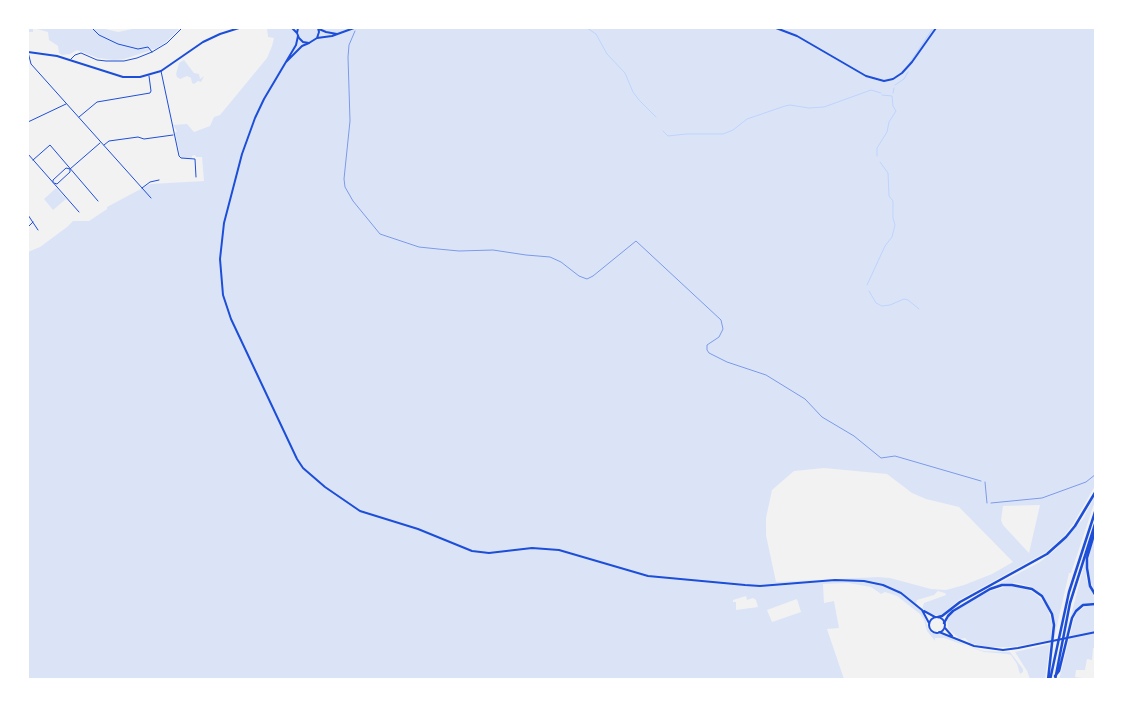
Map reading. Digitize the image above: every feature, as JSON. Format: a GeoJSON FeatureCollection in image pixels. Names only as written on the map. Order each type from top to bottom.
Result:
{"type":"FeatureCollection","features":[{"type":"Feature","properties":{"kind":"highway"},"geometry":{"type":"LineString","coordinates":[[936,617],[942,616],[960,602],[1047,554],[1075,526],[1096,491]]}},
{"type":"Feature","properties":{"kind":"highway"},"geometry":{"type":"LineString","coordinates":[[1049,680],[1069,592],[1096,509]]}},
{"type":"Feature","properties":{"kind":"highway"},"geometry":{"type":"LineString","coordinates":[[1055,678],[1072,595],[1096,521]]}},
{"type":"Feature","properties":{"kind":"highway"},"geometry":{"type":"LineString","coordinates":[[1096,528],[1088,552],[1087,568],[1090,586],[1096,596]]}},
{"type":"Feature","properties":{"kind":"highway"},"geometry":{"type":"LineString","coordinates":[[944,623],[953,611],[990,589],[1012,584],[1032,589],[1042,596],[1052,614],[1054,625],[1049,680]]}},
{"type":"Feature","properties":{"kind":"highway"},"geometry":{"type":"LineString","coordinates":[[1055,678],[1059,671],[1072,618],[1083,605],[1096,604]]}},
{"type":"Feature","properties":{"kind":"main road"},"geometry":{"type":"LineString","coordinates":[[28,52],[47,54],[132,78],[149,76],[161,71],[203,42],[239,28]]}},
{"type":"Feature","properties":{"kind":"main road"},"geometry":{"type":"LineString","coordinates":[[292,28],[301,40],[309,43]]}},
{"type":"Feature","properties":{"kind":"main road"},"geometry":{"type":"LineString","coordinates":[[298,28],[296,45],[255,118],[242,154],[224,223],[220,248],[220,268],[224,295],[237,334],[297,459],[310,474],[333,493],[360,511],[418,529],[472,551],[489,553],[532,548],[559,550],[648,576],[744,585],[864,581],[893,589],[910,599],[922,610],[942,619],[944,627],[939,632]]}},
{"type":"Feature","properties":{"kind":"main road"},"geometry":{"type":"LineString","coordinates":[[317,38],[318,28],[326,32],[339,34]]}},
{"type":"Feature","properties":{"kind":"main road"},"geometry":{"type":"LineString","coordinates":[[285,64],[302,46],[317,38],[339,34],[355,28]]}},
{"type":"Feature","properties":{"kind":"main road"},"geometry":{"type":"LineString","coordinates":[[776,28],[797,36],[866,76],[884,82],[902,74],[936,28]]}},
{"type":"Feature","properties":{"kind":"main road"},"geometry":{"type":"LineString","coordinates":[[922,610],[932,631],[954,637],[974,646],[996,650],[1046,643],[1096,632]]}},
{"type":"Feature","properties":{"kind":"main road"},"geometry":{"type":"LineString","coordinates":[[929,623],[936,617]]}},
{"type":"Feature","properties":{"kind":"main road"},"geometry":{"type":"LineString","coordinates":[[944,627],[954,637]]}},
{"type":"Feature","properties":{"kind":"street"},"geometry":{"type":"LineString","coordinates":[[92,28],[99,35],[118,44],[138,49],[148,47],[152,52]]}},
{"type":"Feature","properties":{"kind":"street"},"geometry":{"type":"LineString","coordinates":[[70,60],[75,55],[81,53],[98,60],[124,61],[152,52],[167,43],[182,28]]}},
{"type":"Feature","properties":{"kind":"street"},"geometry":{"type":"LineString","coordinates":[[28,52],[31,64],[151,198]]}},
{"type":"Feature","properties":{"kind":"street"},"geometry":{"type":"LineString","coordinates":[[161,71],[180,157],[195,159],[196,177]]}},
{"type":"Feature","properties":{"kind":"street"},"geometry":{"type":"LineString","coordinates":[[78,117],[97,102],[150,93],[149,76]]}},
{"type":"Feature","properties":{"kind":"street"},"geometry":{"type":"LineString","coordinates":[[28,122],[67,104]]}},
{"type":"Feature","properties":{"kind":"street"},"geometry":{"type":"LineString","coordinates":[[104,145],[109,141],[138,137],[144,139],[174,134]]}},
{"type":"Feature","properties":{"kind":"street"},"geometry":{"type":"LineString","coordinates":[[54,183],[57,184],[70,172],[70,169],[101,142]]}},
{"type":"Feature","properties":{"kind":"street"},"geometry":{"type":"LineString","coordinates":[[33,160],[50,146],[98,201]]}},
{"type":"Feature","properties":{"kind":"street"},"geometry":{"type":"LineString","coordinates":[[28,154],[79,212]]}},
{"type":"Feature","properties":{"kind":"street"},"geometry":{"type":"LineString","coordinates":[[54,183],[53,180],[66,168],[70,169]]}},
{"type":"Feature","properties":{"kind":"street"},"geometry":{"type":"LineString","coordinates":[[142,188],[150,182],[158,180]]}},
{"type":"Feature","properties":{"kind":"street"},"geometry":{"type":"LineString","coordinates":[[28,214],[38,230]]}},
{"type":"Feature","properties":{"kind":"street"},"geometry":{"type":"LineString","coordinates":[[28,227],[34,222]]}},
{"type":"Feature","properties":{"kind":"lane"},"geometry":{"type":"LineString","coordinates":[[985,482],[987,503]]}},
{"type":"Feature","properties":{"kind":"path"},"geometry":{"type":"LineString","coordinates":[[355,28],[349,45],[348,57],[350,121],[344,179],[345,187],[353,201],[380,234],[402,242],[438,249],[459,251],[493,250],[550,257],[561,262],[579,276],[587,279],[636,241],[721,320],[723,329],[719,337],[707,345],[709,352],[726,362],[766,375],[805,399],[822,417],[854,436],[882,458],[894,456],[985,482]]}},
{"type":"Feature","properties":{"kind":"path"},"geometry":{"type":"LineString","coordinates":[[987,503],[1042,498],[1086,482],[1096,474]]}},
{"type":"Feature","properties":{"kind":"shaded area"},"geometry":{"type":"Polygon","coordinates":[[[28,28],[33,28],[33,32],[28,32],[28,28]]]}},
{"type":"Feature","properties":{"kind":"shaded area"},"geometry":{"type":"Polygon","coordinates":[[[33,28],[101,28],[118,32],[137,28],[180,28],[166,42],[155,49],[150,49],[149,51],[124,59],[114,60],[98,58],[77,50],[70,54],[62,55],[59,53],[58,46],[49,40],[48,32],[33,28]]]}},
{"type":"Feature","properties":{"kind":"shaded area"},"geometry":{"type":"Polygon","coordinates":[[[267,28],[1095,28],[1095,486],[1073,524],[1064,536],[1046,552],[959,600],[941,615],[934,615],[923,610],[928,629],[932,633],[945,635],[967,646],[984,651],[1010,652],[1023,669],[1023,672],[1020,674],[1017,664],[1011,655],[984,652],[944,638],[935,638],[935,641],[927,631],[920,614],[897,596],[885,592],[881,594],[871,587],[848,583],[823,584],[824,603],[834,601],[839,628],[827,629],[844,679],[28,679],[28,252],[40,247],[73,221],[89,221],[107,209],[107,207],[150,184],[204,181],[202,157],[196,157],[195,155],[192,158],[181,158],[175,133],[177,131],[173,125],[187,124],[194,132],[210,126],[214,117],[220,115],[267,58],[274,38],[268,37],[267,28]],[[824,468],[794,471],[772,490],[766,518],[766,535],[776,582],[878,577],[890,578],[931,589],[946,590],[992,574],[1013,562],[959,507],[926,499],[912,493],[887,474],[824,468]],[[1040,505],[1003,506],[1001,520],[1003,525],[1029,553],[1040,505]],[[938,591],[934,595],[917,600],[916,604],[922,609],[924,603],[946,595],[938,591]],[[746,596],[733,600],[733,602],[736,602],[736,610],[758,607],[756,600],[753,598],[747,600],[746,596]],[[797,599],[767,610],[772,622],[801,612],[797,599]]]}},
{"type":"Feature","properties":{"kind":"shaded area"},"geometry":{"type":"Polygon","coordinates":[[[184,60],[194,73],[199,74],[200,79],[204,76],[201,82],[198,81],[194,84],[191,78],[187,76],[180,79],[177,77],[179,63],[184,60]]]}},
{"type":"Feature","properties":{"kind":"shaded area"},"geometry":{"type":"Polygon","coordinates":[[[56,188],[66,199],[53,210],[44,199],[56,188]]]}},
{"type":"Feature","properties":{"kind":"shaded area"},"geometry":{"type":"Polygon","coordinates":[[[1095,495],[1095,501],[1071,573],[1069,573],[1053,643],[1055,625],[1053,614],[1043,595],[1032,587],[1016,583],[994,586],[1040,562],[1056,549],[1083,519],[1095,495]]]}},
{"type":"Feature","properties":{"kind":"shaded area"},"geometry":{"type":"Polygon","coordinates":[[[1095,534],[1095,593],[1088,567],[1095,534]]]}},
{"type":"Feature","properties":{"kind":"shaded area"},"geometry":{"type":"Polygon","coordinates":[[[1086,558],[1086,578],[1095,603],[1083,604],[1075,611],[1064,642],[1086,558]]]}},
{"type":"Feature","properties":{"kind":"shaded area"},"geometry":{"type":"Polygon","coordinates":[[[1014,586],[1031,591],[1047,606],[1052,623],[1051,640],[1012,647],[987,647],[970,643],[965,638],[960,639],[948,629],[947,618],[963,605],[990,591],[1014,586]]]}},
{"type":"Feature","properties":{"kind":"shaded area"},"geometry":{"type":"Polygon","coordinates":[[[1086,606],[1095,606],[1095,648],[1093,648],[1092,660],[1087,659],[1085,670],[1076,670],[1075,677],[1090,679],[1059,680],[1074,619],[1077,612],[1086,606]]]}},
{"type":"Feature","properties":{"kind":"shaded area"},"geometry":{"type":"Polygon","coordinates":[[[1050,644],[1045,679],[1030,679],[1015,652],[1050,644]]]}},
{"type":"Feature","properties":{"kind":"waterway"},"geometry":{"type":"LineString","coordinates":[[587,28],[596,34],[607,54],[625,73],[633,92],[656,117]]}},
{"type":"Feature","properties":{"kind":"waterway"},"geometry":{"type":"LineString","coordinates":[[909,64],[933,28]]}},
{"type":"Feature","properties":{"kind":"waterway"},"geometry":{"type":"LineString","coordinates":[[895,85],[904,79],[908,72]]}},
{"type":"Feature","properties":{"kind":"waterway"},"geometry":{"type":"LineString","coordinates":[[893,93],[894,88]]}},
{"type":"Feature","properties":{"kind":"waterway"},"geometry":{"type":"LineString","coordinates":[[663,131],[668,136],[723,134],[733,130],[747,119],[785,106],[824,107],[871,90],[881,93]]}},
{"type":"Feature","properties":{"kind":"waterway"},"geometry":{"type":"LineString","coordinates":[[877,156],[877,148],[887,132],[889,122],[896,111],[893,106],[892,96],[882,95]]}},
{"type":"Feature","properties":{"kind":"waterway"},"geometry":{"type":"LineString","coordinates":[[867,285],[885,246],[892,237],[895,225],[893,201],[889,196],[888,173],[880,162]]}},
{"type":"Feature","properties":{"kind":"waterway"},"geometry":{"type":"LineString","coordinates":[[869,291],[876,303],[882,306],[904,299],[919,309]]}}]}
